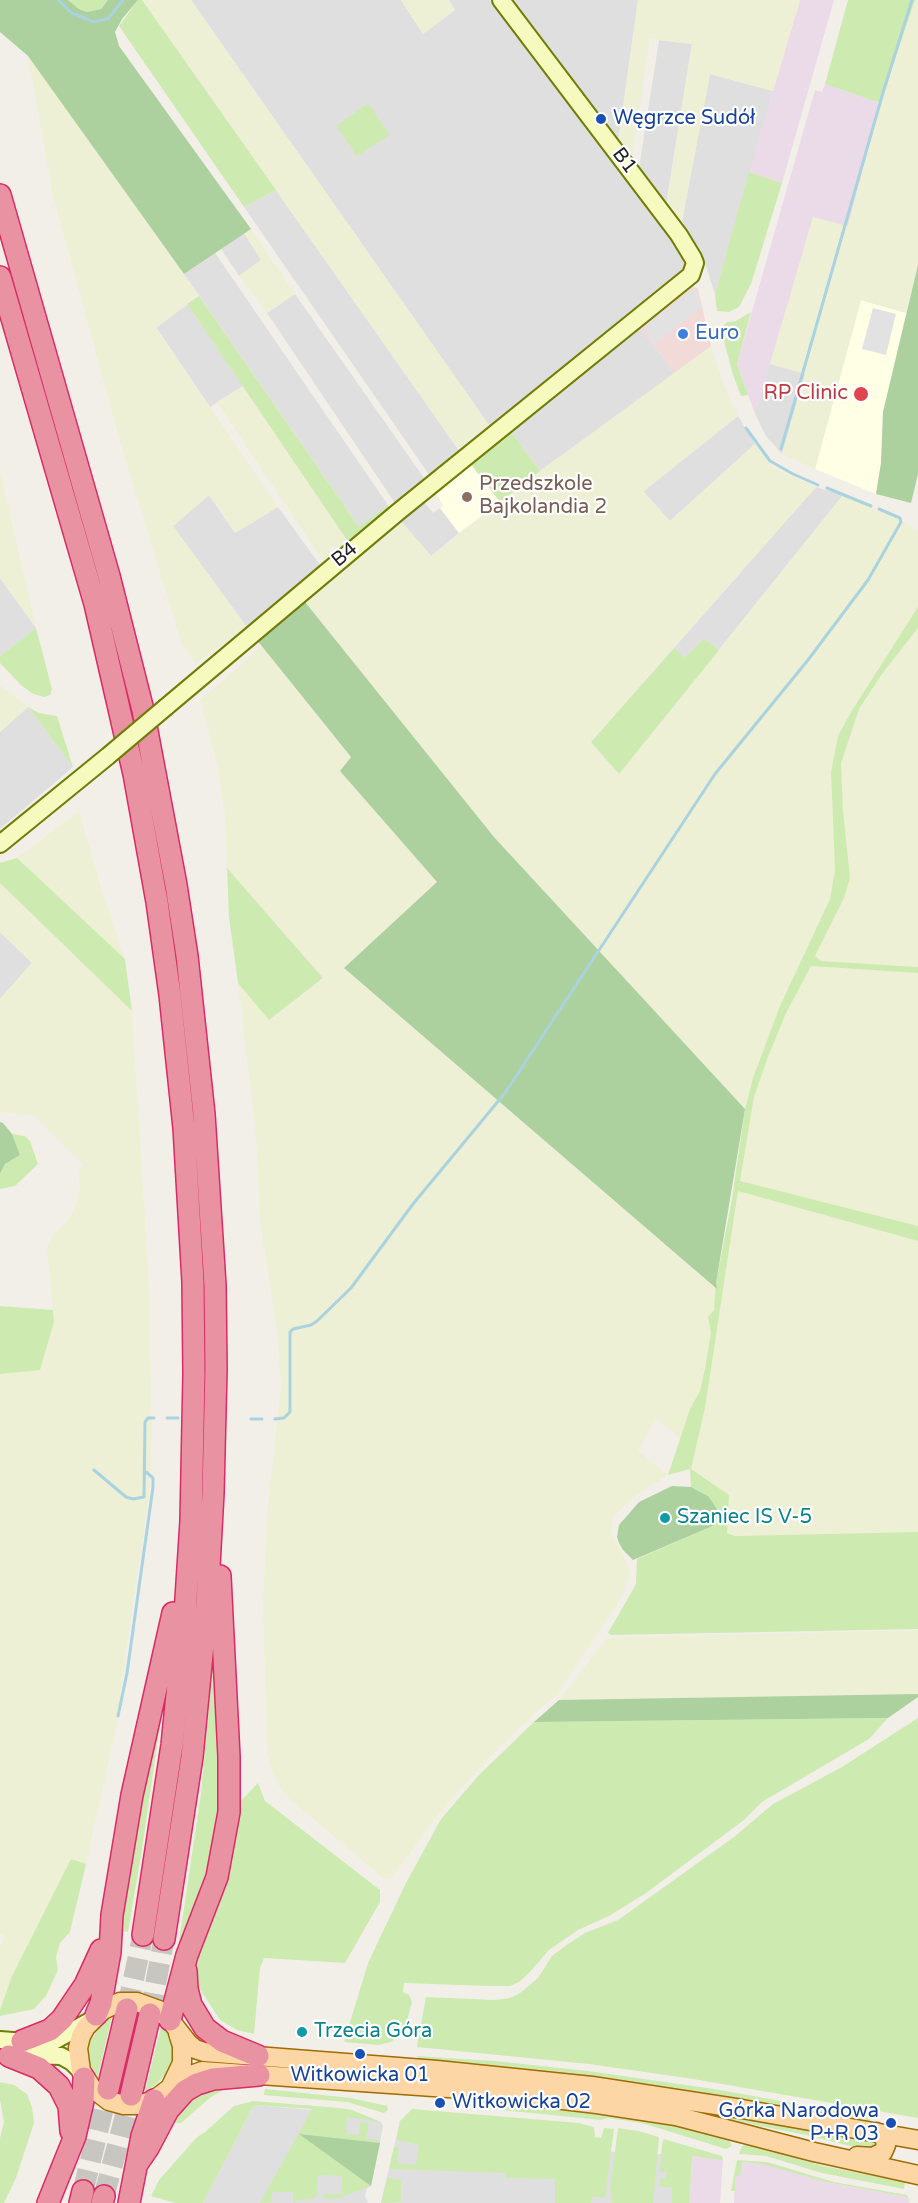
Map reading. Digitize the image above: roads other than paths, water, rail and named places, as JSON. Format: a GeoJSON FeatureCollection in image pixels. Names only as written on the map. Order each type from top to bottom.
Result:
{"type":"FeatureCollection","features":[{"type":"Feature","properties":{"kind":"highway"},"geometry":{"type":"LineString","coordinates":[[0,195],[125,637],[158,785],[176,885],[204,1114],[212,1219],[216,1369],[213,1493],[207,1603],[194,1737],[164,1939]]}},
{"type":"Feature","properties":{"kind":"highway"},"geometry":{"type":"LineString","coordinates":[[0,277],[100,625],[134,774],[157,902],[177,1056],[191,1227],[194,1385],[190,1521],[185,1614],[172,1745],[143,1935]]}},
{"type":"Feature","properties":{"kind":"highway"},"geometry":{"type":"LineString","coordinates":[[131,2095],[166,2021],[187,1955],[217,1877],[227,1824],[230,1797],[221,1598],[213,1493]]}},
{"type":"Feature","properties":{"kind":"highway"},"geometry":{"type":"LineString","coordinates":[[93,2018],[102,1995],[110,1952],[112,1915],[137,1772],[170,1631],[190,1521]]}},
{"type":"Feature","properties":{"kind":"highway"},"geometry":{"type":"LineString","coordinates":[[8,2048],[50,2030],[69,2009],[93,1969],[112,1915]]}},
{"type":"Feature","properties":{"kind":"highway"},"geometry":{"type":"LineString","coordinates":[[187,1955],[187,1989],[191,2005],[201,2022],[210,2033],[259,2066]]}},
{"type":"Feature","properties":{"kind":"highway"},"geometry":{"type":"LineString","coordinates":[[108,2089],[127,2009]]}},
{"type":"Feature","properties":{"kind":"highway"},"geometry":{"type":"LineString","coordinates":[[8,2048],[53,2079],[63,2093],[71,2116],[68,2152]]}},
{"type":"Feature","properties":{"kind":"highway"},"geometry":{"type":"LineString","coordinates":[[137,2164],[168,2110],[185,2091],[197,2084],[259,2066]]}},
{"type":"Feature","properties":{"kind":"highway"},"geometry":{"type":"LineString","coordinates":[[48,2203],[75,2136],[82,2107],[83,2074]]}},
{"type":"Feature","properties":{"kind":"highway"},"geometry":{"type":"LineString","coordinates":[[129,2203],[144,2130],[160,2096]]}},
{"type":"Feature","properties":{"kind":"main road"},"geometry":{"type":"LineString","coordinates":[[259,2066],[195,2049],[152,2006],[136,2002],[113,2005],[93,2018],[79,2042],[78,2057],[83,2074],[92,2088],[102,2097],[116,2104],[139,2105],[160,2096],[189,2074],[259,2066],[592,2086],[742,2109],[918,2140]]}},
{"type":"Feature","properties":{"kind":"main road"},"geometry":{"type":"LineString","coordinates":[[160,2096],[176,2079],[182,2063],[182,2046],[166,2021]]}},
{"type":"Feature","properties":{"kind":"main road"},"geometry":{"type":"LineString","coordinates":[[403,2076],[699,2121],[918,2175]]}},
{"type":"Feature","properties":{"kind":"main road"},"geometry":{"type":"LineString","coordinates":[[814,2151],[876,2156],[883,2152],[886,2145],[882,2135],[876,2132]]}},
{"type":"Feature","properties":{"kind":"street","name":"B1"},"geometry":{"type":"LineString","coordinates":[[501,0],[679,235],[693,258],[693,270]]}},
{"type":"Feature","properties":{"kind":"street","name":"B4"},"geometry":{"type":"LineString","coordinates":[[0,844],[166,708],[328,569],[687,279],[693,270]]}},
{"type":"Feature","properties":{"kind":"street"},"geometry":{"type":"LineString","coordinates":[[8,2048],[57,2040],[93,2018]]}},
{"type":"Feature","properties":{"kind":"street"},"geometry":{"type":"LineString","coordinates":[[8,2048],[31,2054],[60,2056],[72,2061],[83,2074]]}},
{"type":"Feature","properties":{"kind":"waterway"},"geometry":{"type":"LineString","coordinates":[[58,0],[72,13],[94,22],[109,18],[123,0]]}},
{"type":"Feature","properties":{"kind":"waterway"},"geometry":{"type":"LineString","coordinates":[[781,449],[882,96],[912,0]]}},
{"type":"Feature","properties":{"kind":"waterway"},"geometry":{"type":"LineString","coordinates":[[746,428],[770,461],[818,485]]}},
{"type":"Feature","properties":{"kind":"waterway"},"geometry":{"type":"LineString","coordinates":[[827,488],[871,506]]}},
{"type":"Feature","properties":{"kind":"waterway"},"geometry":{"type":"LineString","coordinates":[[275,1419],[284,1418],[290,1412],[290,1332],[317,1321],[351,1288],[413,1204],[505,1093],[715,774],[808,660],[868,580],[901,522],[900,518],[879,509]]}},
{"type":"Feature","properties":{"kind":"waterway"},"geometry":{"type":"LineString","coordinates":[[94,1470],[126,1497],[133,1499],[144,1497],[145,1422],[148,1418],[154,1418]]}},
{"type":"Feature","properties":{"kind":"waterway"},"geometry":{"type":"LineString","coordinates":[[167,1418],[178,1418]]}},
{"type":"Feature","properties":{"kind":"waterway"},"geometry":{"type":"LineString","coordinates":[[251,1419],[262,1419]]}},
{"type":"Feature","properties":{"kind":"waterway"},"geometry":{"type":"LineString","coordinates":[[118,1716],[127,1673],[153,1487],[153,1478],[146,1472]]}},
{"type":"Feature","properties":{"kind":"tunnel"},"geometry":{"type":"LineString","coordinates":[[127,2009],[143,1935]]}},
{"type":"Feature","properties":{"kind":"tunnel"},"geometry":{"type":"LineString","coordinates":[[150,2014],[164,1939]]}},
{"type":"Feature","properties":{"kind":"tunnel"},"geometry":{"type":"LineString","coordinates":[[83,2191],[108,2089]]}},
{"type":"Feature","properties":{"kind":"tunnel"},"geometry":{"type":"LineString","coordinates":[[104,2196],[131,2095]]}},
{"type":"Feature","properties":{"kind":"place","name":"Węgrzce Sudół"},"geometry":{"type":"Point","coordinates":[601,119]}},
{"type":"Feature","properties":{"kind":"place","name":"Euro"},"geometry":{"type":"Point","coordinates":[683,334]}},
{"type":"Feature","properties":{"kind":"place","name":"RP Clinic"},"geometry":{"type":"Point","coordinates":[861,394]}},
{"type":"Feature","properties":{"kind":"place","name":"Przedszkole Bajkolandia 2"},"geometry":{"type":"Point","coordinates":[467,497]}},
{"type":"Feature","properties":{"kind":"place","name":"Szaniec IS V-5"},"geometry":{"type":"Point","coordinates":[665,1518]}},
{"type":"Feature","properties":{"kind":"place","name":"Trzecia Góra"},"geometry":{"type":"Point","coordinates":[302,2032]}},
{"type":"Feature","properties":{"kind":"place","name":"Witkowicka 01"},"geometry":{"type":"Point","coordinates":[360,2054]}},
{"type":"Feature","properties":{"kind":"place","name":"Witkowicka 02"},"geometry":{"type":"Point","coordinates":[440,2103]}},
{"type":"Feature","properties":{"kind":"place","name":"Górka Narodowa P+R 03"},"geometry":{"type":"Point","coordinates":[891,2123]}}]}
